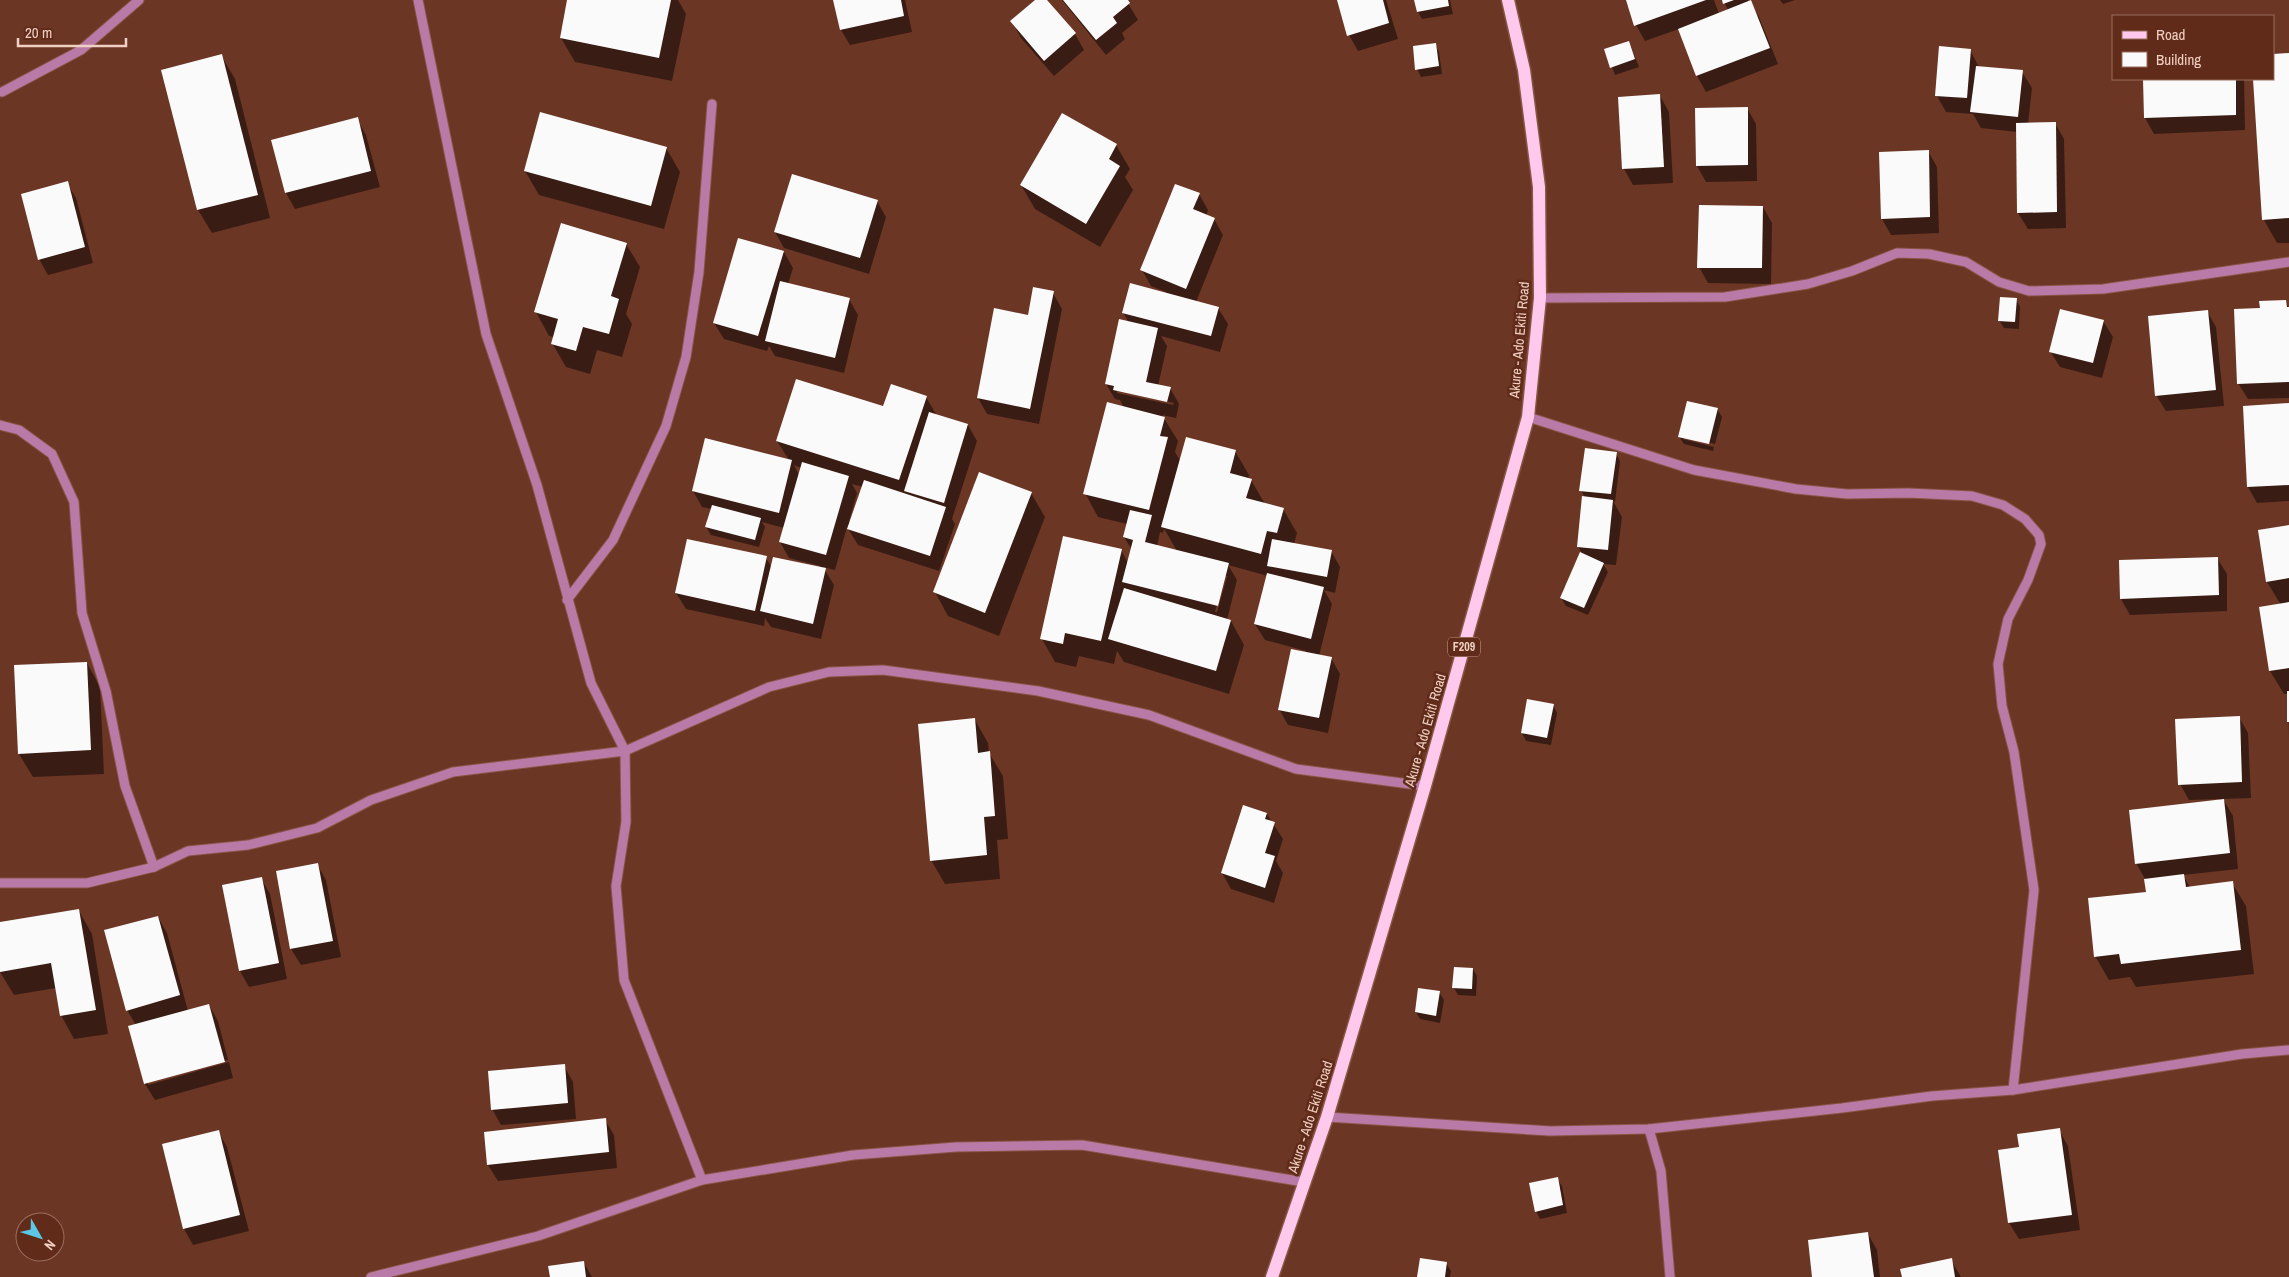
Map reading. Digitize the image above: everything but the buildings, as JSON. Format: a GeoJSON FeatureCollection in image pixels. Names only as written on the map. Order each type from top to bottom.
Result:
{"type":"FeatureCollection","features":[{"type":"Feature","properties":{"kind":"main road","name":"Akure - Ado Ekiti Road"},"geometry":{"type":"LineString","coordinates":[[1272,1277],[1327,1117],[1425,786],[1528,417],[1540,298],[1539,187],[1524,70],[1508,0]]}},
{"type":"Feature","properties":{"kind":"street"},"geometry":{"type":"LineString","coordinates":[[2,92],[81,50],[139,0]]}},
{"type":"Feature","properties":{"kind":"street"},"geometry":{"type":"LineString","coordinates":[[418,0],[486,334],[537,485],[591,683],[625,751],[626,822],[616,886],[624,980],[702,1180]]}},
{"type":"Feature","properties":{"kind":"street"},"geometry":{"type":"LineString","coordinates":[[567,600],[614,540],[666,426],[686,357],[699,272],[712,104]]}},
{"type":"Feature","properties":{"kind":"street"},"geometry":{"type":"LineString","coordinates":[[1540,298],[1725,297],[1808,284],[1852,271],[1897,253],[1930,254],[1966,262],[1999,282],[2029,291],[2103,289],[2289,262]]}},
{"type":"Feature","properties":{"kind":"street"},"geometry":{"type":"LineString","coordinates":[[1528,417],[1694,470],[1796,489],[1847,494],[1908,493],[1972,496],[2003,505],[2025,519],[2039,535],[2041,544],[2028,580],[2008,619],[1998,664],[2002,706],[2014,752],[2034,890],[2013,1090]]}},
{"type":"Feature","properties":{"kind":"street"},"geometry":{"type":"LineString","coordinates":[[0,425],[18,430],[52,454],[74,502],[82,613],[106,691],[125,786],[154,867]]}},
{"type":"Feature","properties":{"kind":"street"},"geometry":{"type":"LineString","coordinates":[[0,883],[87,883],[154,867],[188,851],[248,845],[317,828],[371,800],[453,772],[625,751],[769,687],[829,672],[883,670],[1038,691],[1140,713],[1296,769],[1425,786]]}},
{"type":"Feature","properties":{"kind":"street"},"geometry":{"type":"LineString","coordinates":[[1327,1117],[1550,1131],[1649,1129],[1932,1096],[2013,1090],[2242,1054],[2289,1050]]}},
{"type":"Feature","properties":{"kind":"street"},"geometry":{"type":"LineString","coordinates":[[1649,1129],[1661,1171],[1670,1277]]}},
{"type":"Feature","properties":{"kind":"street"},"geometry":{"type":"LineString","coordinates":[[371,1277],[538,1236],[702,1180],[853,1155],[956,1147],[1082,1146],[1304,1182]]}}]}
